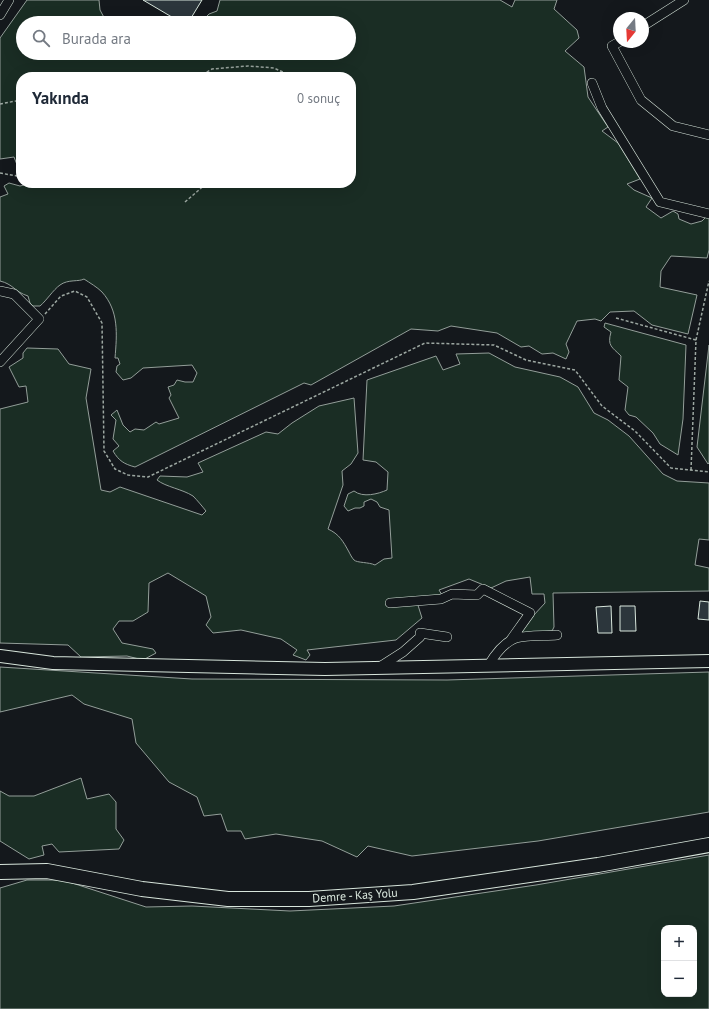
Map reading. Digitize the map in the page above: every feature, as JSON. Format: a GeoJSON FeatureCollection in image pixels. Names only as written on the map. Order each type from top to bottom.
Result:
{"type":"FeatureCollection","features":[{"type":"Feature","properties":{"kind":"highway","name":"Demre - Kaş Yolu"},"geometry":{"type":"LineString","coordinates":[[0,872],[47,871],[142,889],[228,899],[309,899],[413,892],[598,865],[709,845]]}},
{"type":"Feature","properties":{"kind":"main road"},"geometry":{"type":"LineString","coordinates":[[0,656],[52,663],[127,666],[326,669],[709,661]]}},
{"type":"Feature","properties":{"kind":"street"},"geometry":{"type":"LineString","coordinates":[[0,15],[9,0]]}},
{"type":"Feature","properties":{"kind":"street"},"geometry":{"type":"LineString","coordinates":[[649,22],[684,0]]}},
{"type":"Feature","properties":{"kind":"street"},"geometry":{"type":"LineString","coordinates":[[613,48],[641,100],[673,126],[709,135]]}},
{"type":"Feature","properties":{"kind":"street"},"geometry":{"type":"LineString","coordinates":[[592,83],[602,108],[660,202],[709,214]]}},
{"type":"Feature","properties":{"kind":"street"},"geometry":{"type":"LineString","coordinates":[[0,292],[14,294],[39,320],[0,362]]}},
{"type":"Feature","properties":{"kind":"street"},"geometry":{"type":"LineString","coordinates":[[390,603],[441,599],[452,594],[477,596],[483,589],[530,613],[510,641],[495,655],[488,666]]}},
{"type":"Feature","properties":{"kind":"street"},"geometry":{"type":"LineString","coordinates":[[378,668],[408,647],[420,637],[420,633],[447,637]]}},
{"type":"Feature","properties":{"kind":"street"},"geometry":{"type":"LineString","coordinates":[[510,641],[517,638],[557,635]]}},
{"type":"Feature","properties":{"kind":"path"},"geometry":{"type":"LineString","coordinates":[[208,72],[212,70],[248,66],[274,68],[280,72]]}},
{"type":"Feature","properties":{"kind":"path"},"geometry":{"type":"LineString","coordinates":[[0,104],[16,101]]}},
{"type":"Feature","properties":{"kind":"path"},"geometry":{"type":"LineString","coordinates":[[0,173],[16,176]]}},
{"type":"Feature","properties":{"kind":"path"},"geometry":{"type":"LineString","coordinates":[[185,202],[201,188]]}},
{"type":"Feature","properties":{"kind":"path"},"geometry":{"type":"LineString","coordinates":[[691,470],[696,340],[709,280]]}},
{"type":"Feature","properties":{"kind":"path"},"geometry":{"type":"LineString","coordinates":[[39,320],[61,296],[75,291],[88,297],[102,323],[104,451],[115,469],[128,475],[148,477],[425,343],[494,345],[526,360],[575,370],[602,406],[635,431],[671,468],[709,472]]}},
{"type":"Feature","properties":{"kind":"path"},"geometry":{"type":"LineString","coordinates":[[616,318],[696,340]]}},
{"type":"Feature","properties":{"kind":"green space"},"geometry":{"type":"Polygon","coordinates":[[[27,0],[99,0],[100,10],[103,16],[16,16],[16,60],[356,60],[356,16],[207,16],[217,11],[220,0],[500,0],[512,7],[515,0],[557,0],[554,9],[577,30],[579,38],[565,51],[584,67],[588,97],[608,127],[602,131],[618,143],[640,179],[627,184],[634,190],[652,198],[646,207],[661,218],[673,211],[678,214],[679,219],[691,224],[709,217],[709,250],[707,258],[671,256],[661,271],[660,287],[697,295],[688,334],[652,325],[634,311],[610,312],[601,321],[595,319],[577,321],[566,344],[569,352],[566,359],[553,353],[542,354],[529,346],[521,347],[497,333],[451,326],[438,331],[411,329],[311,385],[304,383],[135,467],[125,463],[117,457],[113,451],[119,446],[113,439],[116,420],[111,415],[117,410],[123,425],[130,432],[135,429],[144,430],[156,422],[159,424],[179,418],[169,398],[171,395],[168,387],[174,385],[177,380],[193,382],[197,373],[192,365],[143,368],[131,378],[123,380],[116,372],[117,366],[120,364],[118,358],[115,358],[116,323],[114,315],[108,299],[98,288],[84,279],[66,282],[57,287],[40,306],[33,306],[30,303],[28,296],[0,281],[0,197],[8,194],[4,186],[9,183],[16,185],[16,188],[356,188],[356,72],[16,72],[16,162],[14,157],[0,159],[0,38],[27,0]]]}},
{"type":"Feature","properties":{"kind":"green space"},"geometry":{"type":"Polygon","coordinates":[[[605,323],[686,345],[683,419],[678,455],[660,444],[653,433],[636,417],[629,415],[625,410],[628,387],[619,380],[621,356],[611,346],[611,332],[604,327],[605,323]]]}},
{"type":"Feature","properties":{"kind":"green space"},"geometry":{"type":"Polygon","coordinates":[[[709,345],[709,463],[708,464],[697,447],[709,345]]]}},
{"type":"Feature","properties":{"kind":"green space"},"geometry":{"type":"Polygon","coordinates":[[[27,348],[58,349],[69,364],[91,369],[86,398],[101,490],[110,492],[120,487],[202,515],[206,511],[193,496],[157,480],[160,476],[187,477],[203,472],[198,463],[266,432],[278,434],[319,406],[354,398],[358,453],[351,464],[342,471],[343,485],[328,529],[340,538],[354,560],[375,565],[384,559],[392,558],[389,510],[380,507],[377,502],[371,499],[364,502],[364,506],[360,508],[355,508],[348,511],[344,506],[348,494],[354,491],[366,495],[387,490],[388,472],[376,462],[363,460],[367,380],[436,356],[443,370],[460,364],[456,354],[489,353],[515,367],[560,377],[578,387],[594,413],[608,420],[629,436],[663,474],[677,481],[709,483],[709,540],[699,539],[695,565],[709,568],[709,591],[553,593],[554,627],[552,631],[521,633],[521,629],[545,603],[544,594],[532,594],[530,577],[506,581],[491,588],[469,579],[439,590],[442,595],[416,599],[422,618],[396,640],[307,650],[310,655],[306,660],[293,655],[297,650],[281,639],[241,630],[213,633],[206,625],[211,617],[206,596],[168,573],[149,583],[148,612],[133,621],[119,621],[113,629],[122,643],[153,649],[156,653],[143,660],[127,656],[81,657],[68,645],[0,643],[0,409],[28,402],[26,386],[19,387],[9,367],[23,358],[23,353],[27,348]]]}},
{"type":"Feature","properties":{"kind":"green space"},"geometry":{"type":"Polygon","coordinates":[[[0,667],[192,679],[447,680],[709,672],[709,812],[538,841],[412,856],[368,846],[357,857],[322,841],[276,834],[245,839],[241,831],[227,831],[221,814],[204,816],[197,797],[169,782],[136,743],[132,719],[84,704],[72,695],[0,712],[0,667]]]}},
{"type":"Feature","properties":{"kind":"green space"},"geometry":{"type":"Polygon","coordinates":[[[81,778],[87,799],[109,794],[116,802],[116,829],[124,840],[119,849],[59,852],[52,844],[42,846],[44,855],[29,859],[0,841],[0,791],[9,796],[34,796],[81,778]]]}},
{"type":"Feature","properties":{"kind":"green space"},"geometry":{"type":"Polygon","coordinates":[[[709,855],[709,1009],[0,1009],[0,888],[27,880],[63,880],[146,907],[192,906],[290,911],[394,906],[536,885],[709,855]]]}},
{"type":"Feature","properties":{"kind":"building"},"geometry":{"type":"Polygon","coordinates":[[[143,0],[202,0],[192,16],[170,16],[143,0]]]}},
{"type":"Feature","properties":{"kind":"building"},"geometry":{"type":"Polygon","coordinates":[[[700,601],[709,602],[709,620],[698,619],[700,601]]]}},
{"type":"Feature","properties":{"kind":"building"},"geometry":{"type":"Polygon","coordinates":[[[611,606],[612,633],[598,633],[596,607],[611,606]]]}},
{"type":"Feature","properties":{"kind":"building"},"geometry":{"type":"Polygon","coordinates":[[[620,606],[635,606],[636,631],[620,631],[620,606]]]}}]}
